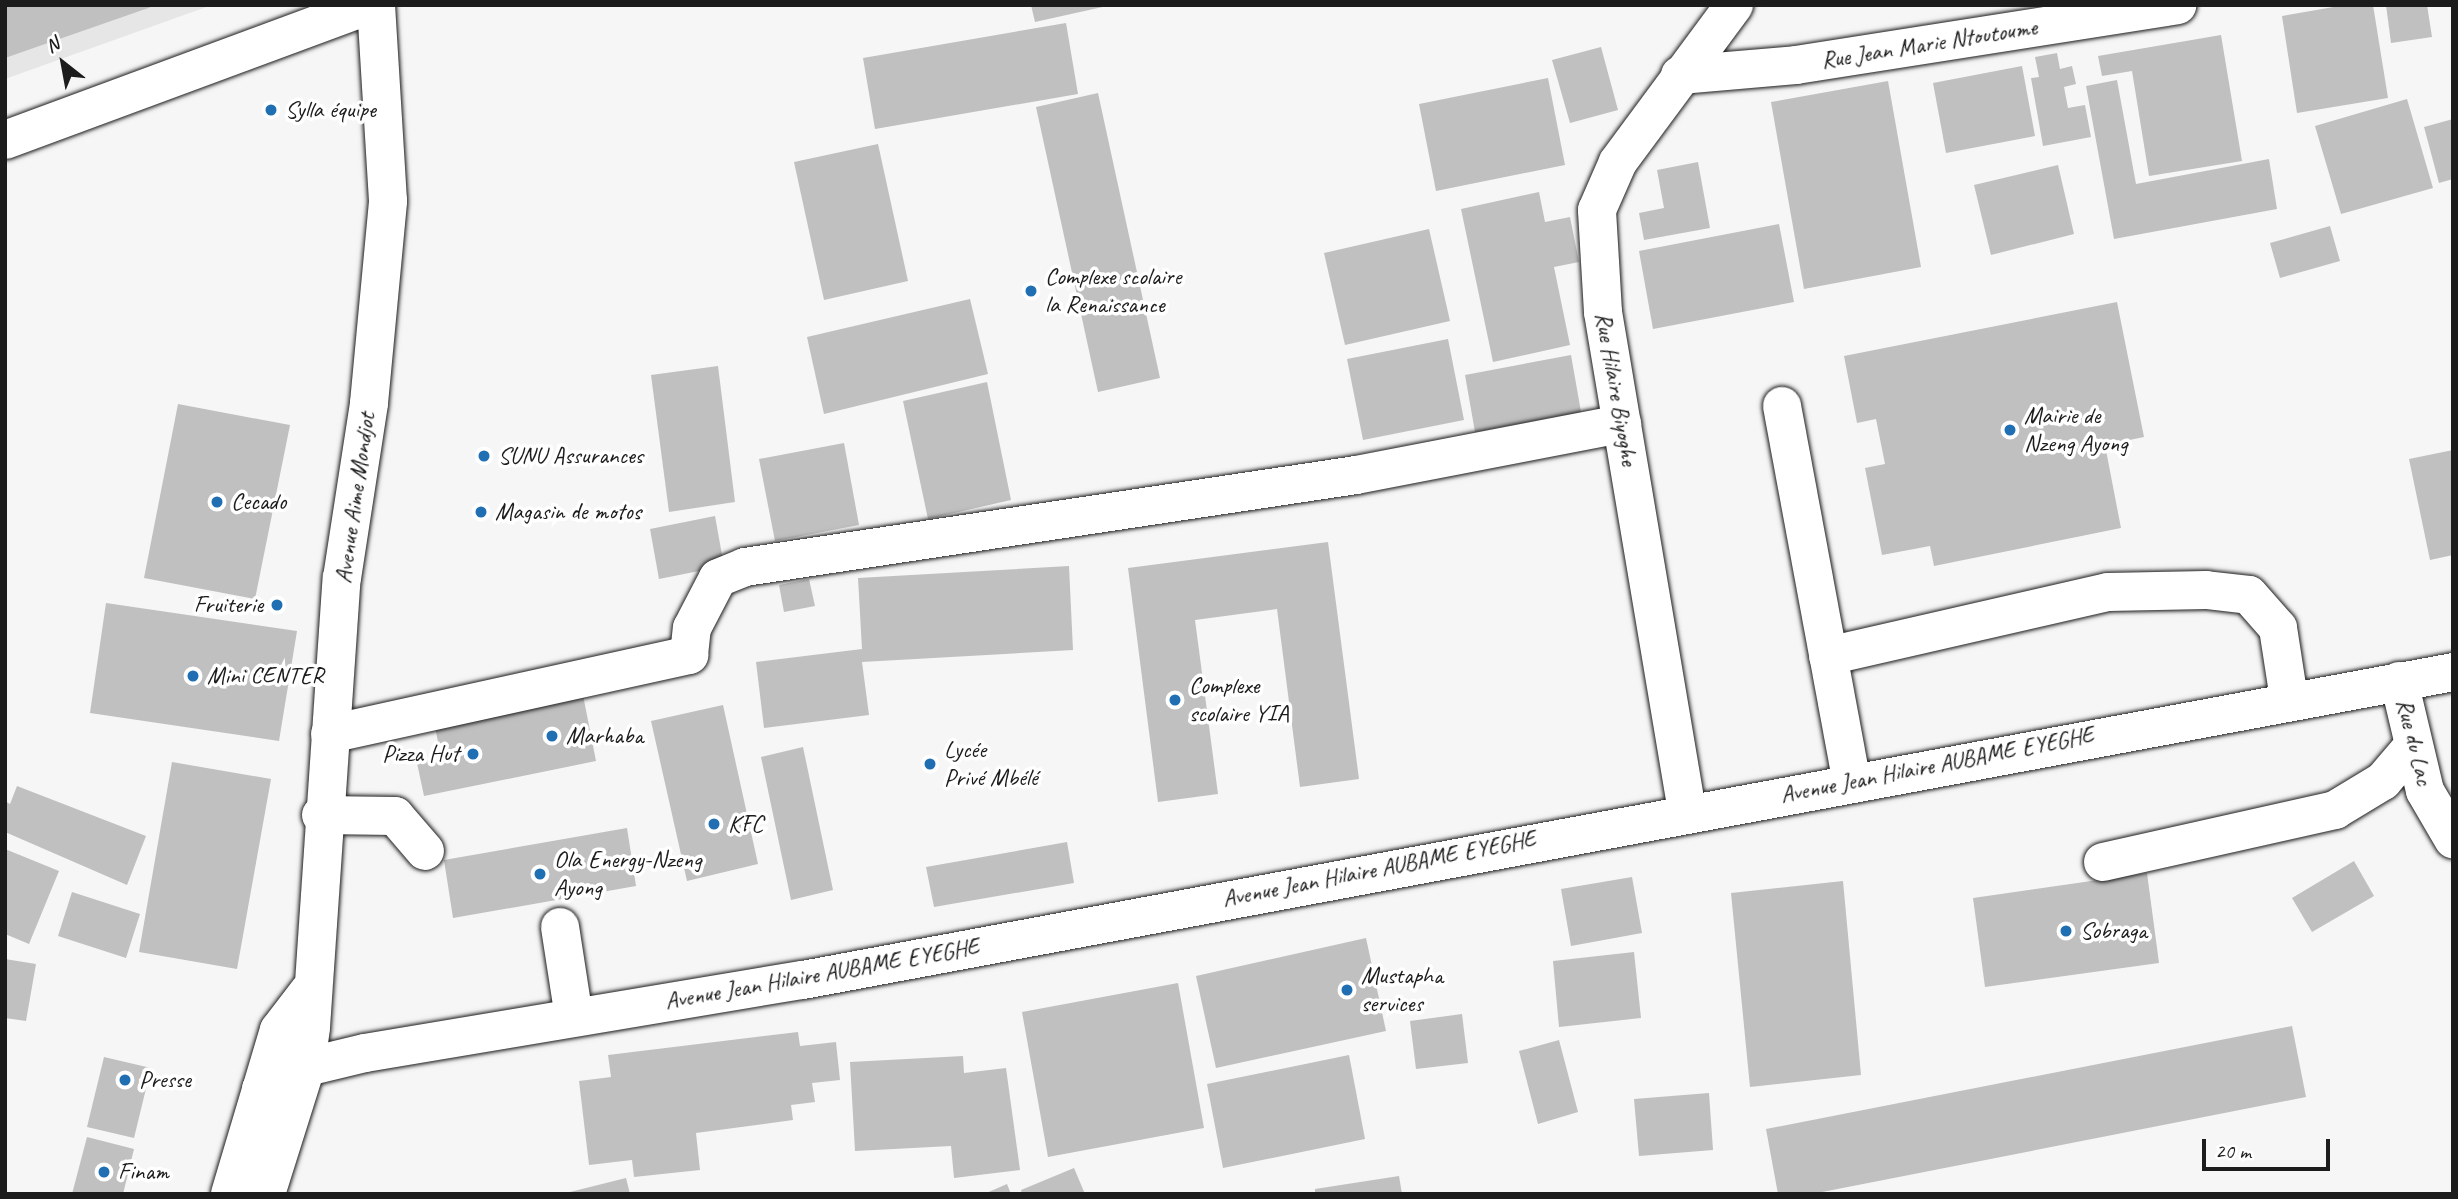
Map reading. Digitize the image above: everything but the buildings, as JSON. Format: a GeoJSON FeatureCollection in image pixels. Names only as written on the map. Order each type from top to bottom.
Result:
{"type":"FeatureCollection","features":[{"type":"Feature","properties":{"kind":"main road"},"geometry":{"type":"LineString","coordinates":[[5,139],[370,5]]}},
{"type":"Feature","properties":{"kind":"main road","name":"Avenue Aime Mondjot"},"geometry":{"type":"LineString","coordinates":[[266,1194],[306,1067],[321,815],[342,578],[369,403],[388,201],[376,5]]}},
{"type":"Feature","properties":{"kind":"main road","name":"Rue Hilaire Biyoghe"},"geometry":{"type":"LineString","coordinates":[[1687,811],[1595,258],[1597,210],[1618,162],[1734,5]]}},
{"type":"Feature","properties":{"kind":"main road","name":"Rue Jean Marie Ntoutoume"},"geometry":{"type":"LineString","coordinates":[[1680,75],[1796,65],[2177,5]]}},
{"type":"Feature","properties":{"kind":"main road"},"geometry":{"type":"LineString","coordinates":[[1782,406],[1851,780]]}},
{"type":"Feature","properties":{"kind":"main road"},"geometry":{"type":"LineString","coordinates":[[330,734],[689,655],[692,628],[718,578],[745,567],[1356,475],[1622,424]]}},
{"type":"Feature","properties":{"kind":"main road"},"geometry":{"type":"LineString","coordinates":[[1828,656],[2108,592],[2206,590],[2249,595],[2278,628],[2289,699]]}},
{"type":"Feature","properties":{"kind":"main road","name":"Avenue Jean Hilaire AUBAME EYEGHE"},"geometry":{"type":"LineString","coordinates":[[261,1089],[306,1067],[574,1017],[803,980],[1851,780],[2289,699],[2453,672]]}},
{"type":"Feature","properties":{"kind":"main road","name":"Rue du Lac"},"geometry":{"type":"LineString","coordinates":[[2399,681],[2412,747],[2425,791],[2453,839]]}},
{"type":"Feature","properties":{"kind":"main road"},"geometry":{"type":"LineString","coordinates":[[2103,862],[2335,810],[2383,781],[2412,747]]}},
{"type":"Feature","properties":{"kind":"main road"},"geometry":{"type":"LineString","coordinates":[[321,815],[395,816],[425,851]]}},
{"type":"Feature","properties":{"kind":"main road"},"geometry":{"type":"LineString","coordinates":[[560,927],[574,1017]]}},
{"type":"Feature","properties":{"kind":"main road"},"geometry":{"type":"LineString","coordinates":[[230,1194],[279,1030],[309,991]]}},
{"type":"Feature","properties":{"kind":"shaded area"},"geometry":{"type":"Polygon","coordinates":[[[5,5],[212,5],[5,79],[5,5]]]}},
{"type":"Feature","properties":{"kind":"place","name":"Sylla équipe"},"geometry":{"type":"Point","coordinates":[271,110]}},
{"type":"Feature","properties":{"kind":"place","name":"Complexe scolaire la Renaissance"},"geometry":{"type":"Point","coordinates":[1031,291]}},
{"type":"Feature","properties":{"kind":"place","name":"Mairie de Nzeng Ayong"},"geometry":{"type":"Point","coordinates":[2010,430]}},
{"type":"Feature","properties":{"kind":"place","name":"SUNU Assurances"},"geometry":{"type":"Point","coordinates":[484,456]}},
{"type":"Feature","properties":{"kind":"place","name":"Cecado"},"geometry":{"type":"Point","coordinates":[217,502]}},
{"type":"Feature","properties":{"kind":"place","name":"Magasin de motos"},"geometry":{"type":"Point","coordinates":[481,512]}},
{"type":"Feature","properties":{"kind":"place","name":"Fruiterie"},"geometry":{"type":"Point","coordinates":[277,605]}},
{"type":"Feature","properties":{"kind":"place","name":"Mini CENTER"},"geometry":{"type":"Point","coordinates":[193,676]}},
{"type":"Feature","properties":{"kind":"place","name":"Complexe scolaire YIA"},"geometry":{"type":"Point","coordinates":[1175,700]}},
{"type":"Feature","properties":{"kind":"place","name":"Marhaba"},"geometry":{"type":"Point","coordinates":[552,736]}},
{"type":"Feature","properties":{"kind":"place","name":"Pizza Hut"},"geometry":{"type":"Point","coordinates":[473,754]}},
{"type":"Feature","properties":{"kind":"place","name":"Lycée Privé Mbélé"},"geometry":{"type":"Point","coordinates":[930,764]}},
{"type":"Feature","properties":{"kind":"place","name":"KFC"},"geometry":{"type":"Point","coordinates":[714,824]}},
{"type":"Feature","properties":{"kind":"place","name":"Ola Energy-Nzeng Ayong"},"geometry":{"type":"Point","coordinates":[540,874]}},
{"type":"Feature","properties":{"kind":"place","name":"Sobraga"},"geometry":{"type":"Point","coordinates":[2066,931]}},
{"type":"Feature","properties":{"kind":"place","name":"Mustapha services"},"geometry":{"type":"Point","coordinates":[1347,990]}},
{"type":"Feature","properties":{"kind":"place","name":"Presse"},"geometry":{"type":"Point","coordinates":[125,1080]}},
{"type":"Feature","properties":{"kind":"place","name":"Finam"},"geometry":{"type":"Point","coordinates":[104,1172]}}]}
